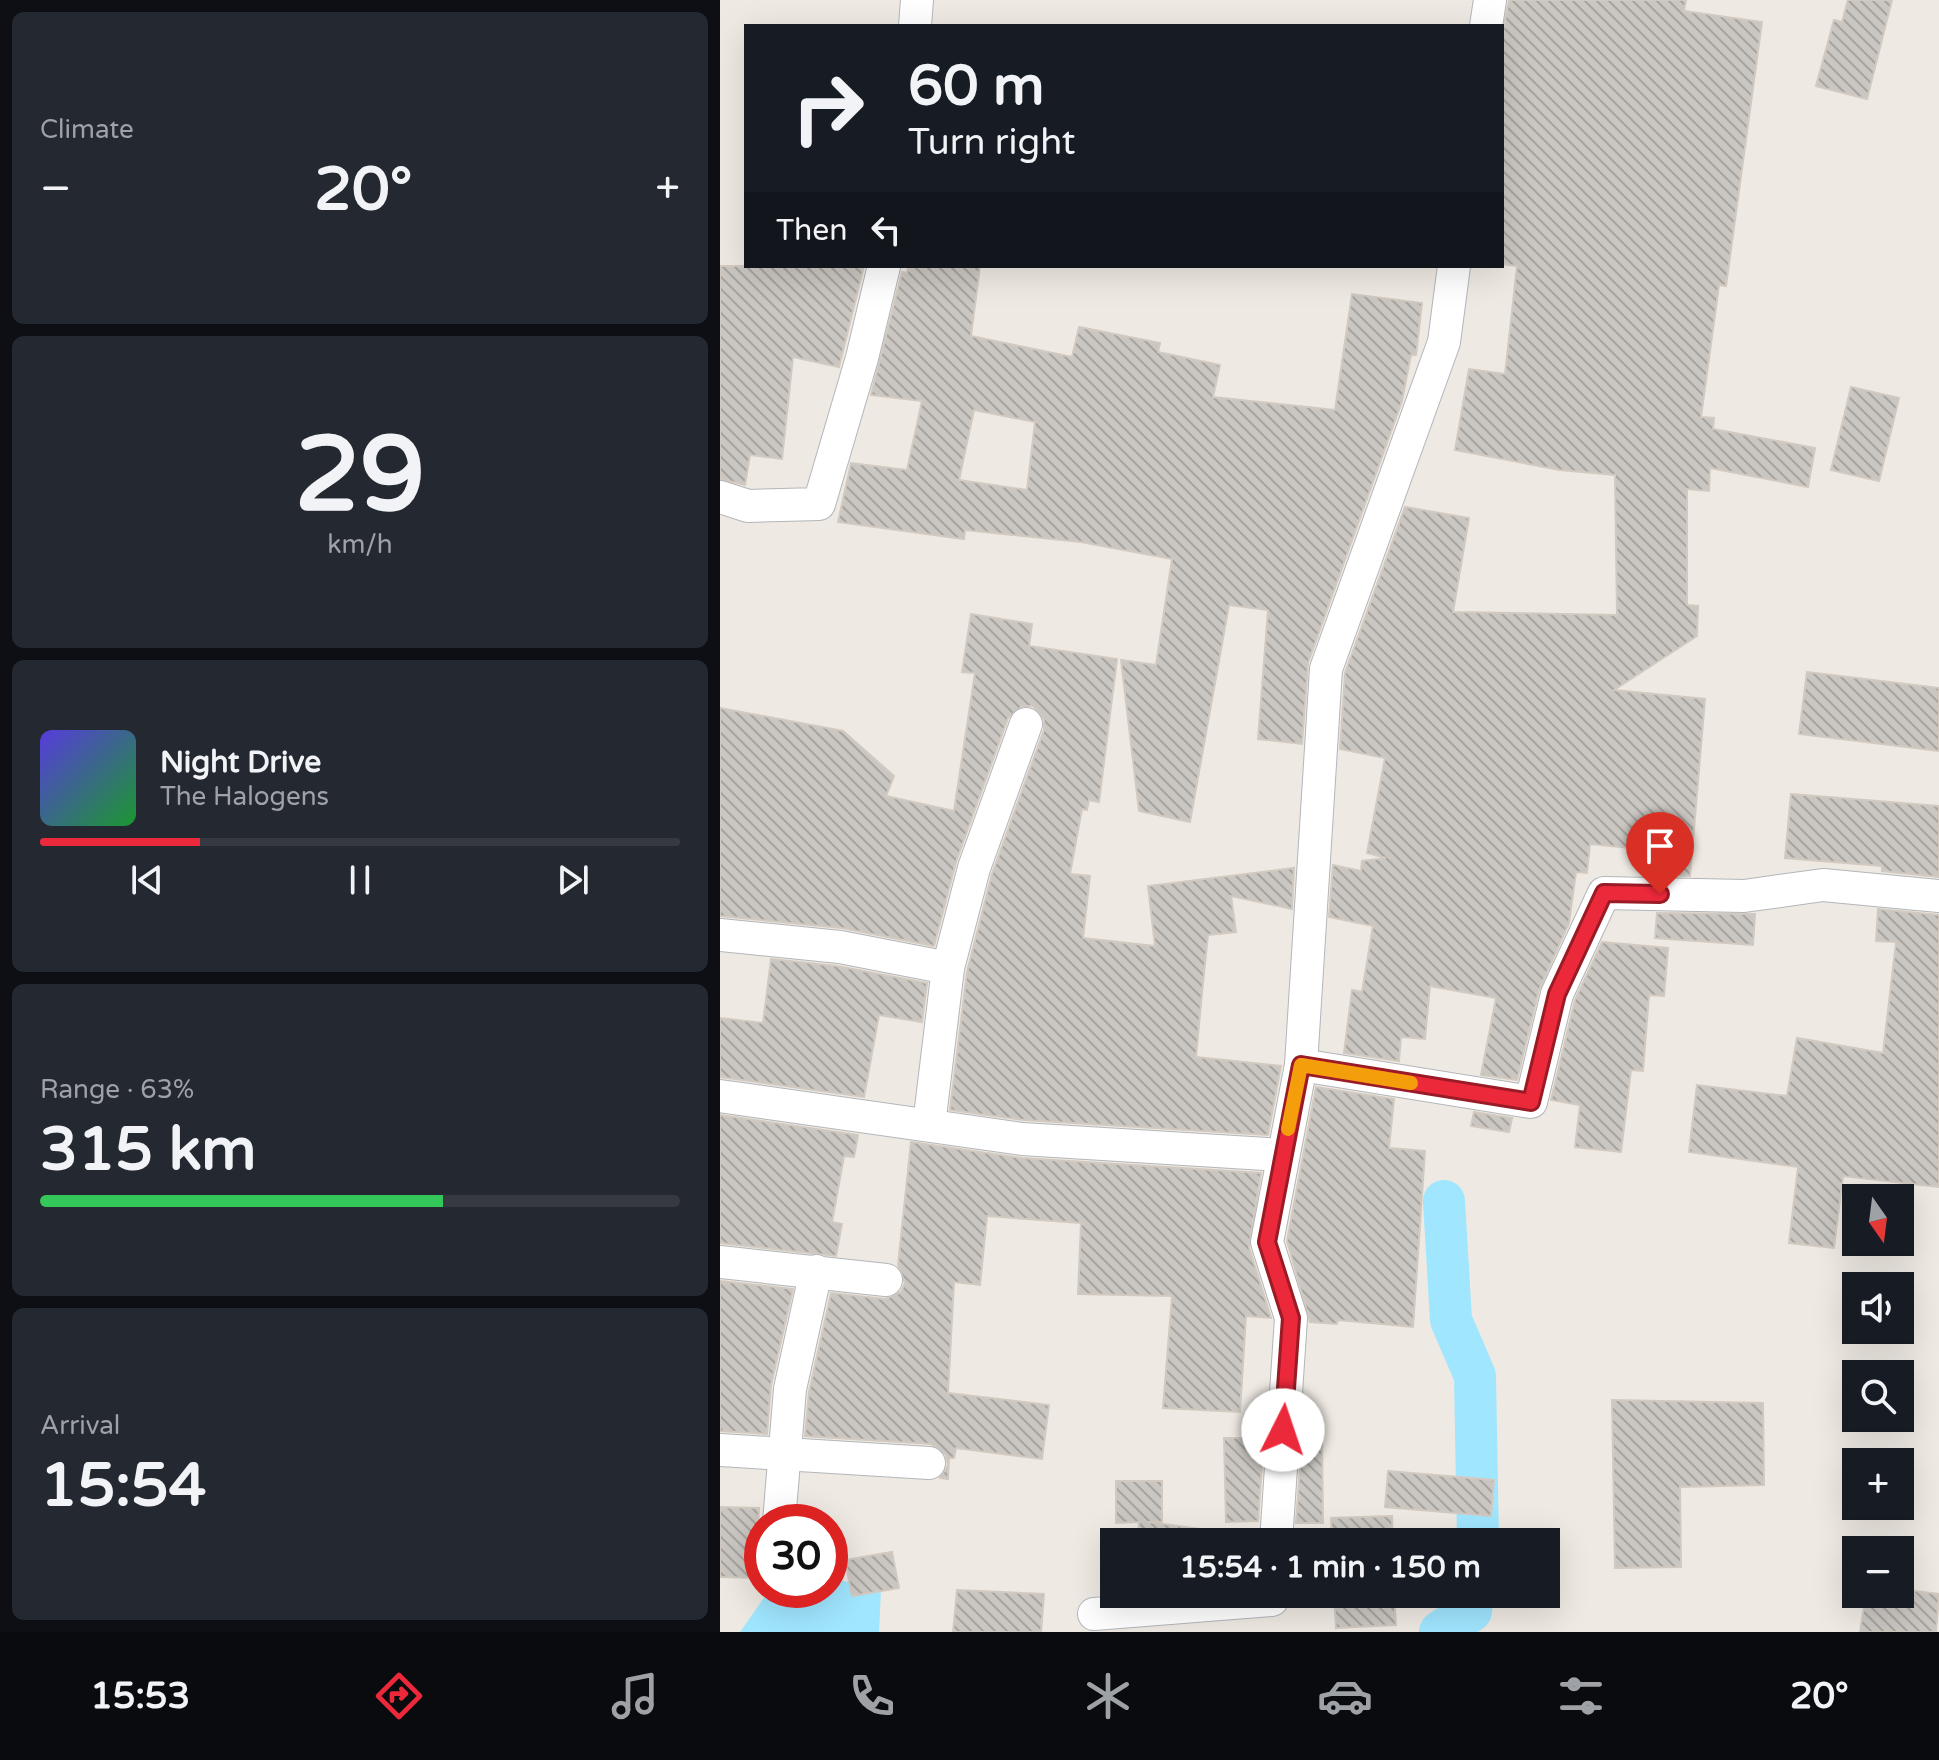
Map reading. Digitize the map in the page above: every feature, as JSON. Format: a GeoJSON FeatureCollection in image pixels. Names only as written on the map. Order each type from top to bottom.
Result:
{"type":"FeatureCollection","features":[{"type":"Feature","properties":{"kind":"street"},"geometry":{"type":"LineString","coordinates":[[915,24],[917,0]]}},
{"type":"Feature","properties":{"kind":"street"},"geometry":{"type":"LineString","coordinates":[[1486,24],[1490,0]]}},
{"type":"Feature","properties":{"kind":"street"},"geometry":{"type":"LineString","coordinates":[[720,497],[748,506],[819,504],[862,358],[884,268]]}},
{"type":"Feature","properties":{"kind":"street"},"geometry":{"type":"LineString","coordinates":[[1277,1528],[1291,1318],[1267,1242],[1301,1065],[1326,669],[1444,342],[1454,268]]}},
{"type":"Feature","properties":{"kind":"street"},"geometry":{"type":"LineString","coordinates":[[929,1125],[948,968],[974,868],[1026,724]]}},
{"type":"Feature","properties":{"kind":"street"},"geometry":{"type":"LineString","coordinates":[[1301,1065],[1531,1102],[1557,994],[1604,893],[1744,896],[1823,885],[1939,896]]}},
{"type":"Feature","properties":{"kind":"street"},"geometry":{"type":"LineString","coordinates":[[720,935],[840,947],[948,968]]}},
{"type":"Feature","properties":{"kind":"street"},"geometry":{"type":"LineString","coordinates":[[720,1096],[1022,1139],[1282,1155]]}},
{"type":"Feature","properties":{"kind":"street"},"geometry":{"type":"LineString","coordinates":[[720,1262],[886,1280]]}},
{"type":"Feature","properties":{"kind":"street"},"geometry":{"type":"LineString","coordinates":[[780,1504],[790,1389],[816,1271]]}},
{"type":"Feature","properties":{"kind":"street"},"geometry":{"type":"LineString","coordinates":[[720,1450],[929,1463]]}},
{"type":"Feature","properties":{"kind":"street"},"geometry":{"type":"LineString","coordinates":[[1094,1614],[1170,1608]]}},
{"type":"Feature","properties":{"kind":"water"},"geometry":{"type":"Polygon","coordinates":[[[848,1582],[881,1589],[879,1632],[740,1632],[757,1608],[848,1608],[848,1582]]]}},
{"type":"Feature","properties":{"kind":"building"},"geometry":{"type":"Polygon","coordinates":[[[1509,0],[1686,0],[1684,11],[1762,22],[1726,286],[1719,285],[1701,417],[1714,418],[1713,429],[1815,448],[1808,487],[1710,468],[1709,491],[1687,489],[1687,605],[1698,606],[1697,636],[1614,690],[1705,699],[1690,876],[1659,875],[1661,851],[1590,844],[1587,873],[1576,872],[1569,923],[1539,990],[1517,1080],[1481,1075],[1496,998],[1430,986],[1425,1039],[1401,1037],[1399,1061],[1344,1053],[1352,990],[1362,992],[1373,926],[1329,917],[1333,865],[1361,871],[1362,861],[1386,858],[1367,853],[1385,758],[1340,749],[1345,673],[1405,507],[1469,518],[1453,612],[1617,615],[1615,475],[1560,470],[1455,450],[1469,369],[1505,374],[1517,266],[1504,264],[1504,25],[1509,0]]]}},
{"type":"Feature","properties":{"kind":"building"},"geometry":{"type":"Polygon","coordinates":[[[1848,0],[1892,0],[1867,99],[1816,86],[1834,20],[1842,22],[1848,0]]]}},
{"type":"Feature","properties":{"kind":"building"},"geometry":{"type":"Polygon","coordinates":[[[720,266],[864,268],[839,367],[793,357],[782,459],[750,455],[745,485],[720,479],[720,266]]]}},
{"type":"Feature","properties":{"kind":"building"},"geometry":{"type":"Polygon","coordinates":[[[908,268],[980,268],[971,336],[1072,357],[1079,327],[1160,343],[1158,352],[1220,365],[1213,397],[1335,410],[1352,294],[1422,303],[1416,355],[1411,355],[1402,401],[1308,663],[1302,744],[1258,739],[1268,610],[1229,605],[1190,822],[1139,811],[1121,660],[1156,665],[1172,559],[1081,542],[965,530],[964,539],[838,522],[851,463],[907,470],[922,401],[871,395],[902,272],[907,273],[908,268]],[[974,410],[959,480],[1027,490],[1035,422],[974,410]]]}},
{"type":"Feature","properties":{"kind":"building"},"geometry":{"type":"Polygon","coordinates":[[[1851,387],[1899,398],[1879,481],[1831,470],[1851,387]]]}},
{"type":"Feature","properties":{"kind":"building"},"geometry":{"type":"Polygon","coordinates":[[[971,614],[1032,624],[1029,646],[1117,659],[1099,802],[1089,800],[1087,810],[1082,809],[1070,874],[1090,876],[1083,938],[1155,946],[1148,886],[1294,868],[1292,909],[1231,896],[1236,932],[1208,935],[1202,993],[1196,1057],[1281,1066],[1268,1135],[1024,1120],[950,1110],[967,972],[992,874],[1044,730],[1044,720],[1033,706],[1022,706],[1008,718],[956,862],[934,946],[842,928],[720,916],[720,708],[843,731],[894,776],[886,796],[954,811],[975,673],[962,672],[971,614]]]}},
{"type":"Feature","properties":{"kind":"building"},"geometry":{"type":"Polygon","coordinates":[[[1807,672],[1939,688],[1939,751],[1799,734],[1807,672]]]}},
{"type":"Feature","properties":{"kind":"building"},"geometry":{"type":"Polygon","coordinates":[[[1791,794],[1939,806],[1939,877],[1882,871],[1882,866],[1785,858],[1791,794]]]}},
{"type":"Feature","properties":{"kind":"building"},"geometry":{"type":"Polygon","coordinates":[[[1878,909],[1939,915],[1939,1187],[1843,1176],[1834,1248],[1789,1243],[1798,1167],[1689,1152],[1697,1085],[1787,1096],[1797,1038],[1883,1053],[1896,942],[1876,941],[1878,909]]]}},
{"type":"Feature","properties":{"kind":"building"},"geometry":{"type":"Polygon","coordinates":[[[1657,913],[1755,914],[1753,945],[1655,938],[1657,913]]]}},
{"type":"Feature","properties":{"kind":"building"},"geometry":{"type":"Polygon","coordinates":[[[1602,942],[1668,948],[1664,996],[1649,995],[1643,1071],[1631,1070],[1621,1152],[1575,1147],[1580,1105],[1551,1100],[1575,1000],[1602,942]]]}},
{"type":"Feature","properties":{"kind":"building"},"geometry":{"type":"Polygon","coordinates":[[[771,959],[837,966],[927,983],[922,1022],[879,1015],[864,1097],[720,1077],[720,1018],[763,1023],[771,959]]]}},
{"type":"Feature","properties":{"kind":"building"},"geometry":{"type":"Polygon","coordinates":[[[1316,1087],[1394,1099],[1389,1148],[1425,1151],[1413,1327],[1338,1320],[1337,1324],[1310,1322],[1287,1241],[1316,1087]]]}},
{"type":"Feature","properties":{"kind":"building"},"geometry":{"type":"Polygon","coordinates":[[[1474,1112],[1512,1118],[1509,1132],[1471,1126],[1474,1112]]]}},
{"type":"Feature","properties":{"kind":"building"},"geometry":{"type":"Polygon","coordinates":[[[720,1115],[858,1135],[854,1157],[844,1156],[832,1222],[842,1224],[836,1256],[720,1243],[720,1115]]]}},
{"type":"Feature","properties":{"kind":"building"},"geometry":{"type":"Polygon","coordinates":[[[911,1142],[1021,1158],[1261,1173],[1249,1247],[1271,1318],[1246,1316],[1240,1412],[1163,1408],[1172,1296],[1078,1294],[1081,1223],[987,1216],[980,1285],[954,1282],[948,1393],[1049,1405],[1042,1459],[956,1448],[954,1458],[949,1458],[948,1479],[940,1478],[948,1465],[946,1455],[931,1444],[805,1436],[809,1392],[831,1293],[885,1299],[901,1292],[905,1283],[898,1265],[911,1142]]]}},
{"type":"Feature","properties":{"kind":"building"},"geometry":{"type":"Polygon","coordinates":[[[720,1281],[793,1289],[771,1385],[767,1434],[720,1431],[720,1281]]]}},
{"type":"Feature","properties":{"kind":"building"},"geometry":{"type":"Polygon","coordinates":[[[1612,1400],[1763,1403],[1764,1485],[1680,1487],[1681,1567],[1615,1568],[1612,1400]]]}},
{"type":"Feature","properties":{"kind":"building"},"geometry":{"type":"Polygon","coordinates":[[[1224,1438],[1264,1438],[1258,1521],[1226,1522],[1224,1438]]]}},
{"type":"Feature","properties":{"kind":"building"},"geometry":{"type":"Polygon","coordinates":[[[1322,1439],[1323,1523],[1296,1523],[1302,1440],[1322,1439]]]}},
{"type":"Feature","properties":{"kind":"building"},"geometry":{"type":"Polygon","coordinates":[[[1388,1471],[1494,1480],[1491,1516],[1385,1507],[1388,1471]]]}},
{"type":"Feature","properties":{"kind":"building"},"geometry":{"type":"Polygon","coordinates":[[[1116,1481],[1162,1481],[1162,1522],[1147,1522],[1194,1528],[1138,1528],[1139,1522],[1116,1523],[1116,1481]]]}},
{"type":"Feature","properties":{"kind":"building"},"geometry":{"type":"Polygon","coordinates":[[[720,1507],[744,1508],[744,1578],[720,1577],[720,1507]]]}},
{"type":"Feature","properties":{"kind":"building"},"geometry":{"type":"Polygon","coordinates":[[[1392,1516],[1392,1528],[1331,1528],[1331,1518],[1392,1516]]]}},
{"type":"Feature","properties":{"kind":"building"},"geometry":{"type":"Polygon","coordinates":[[[892,1552],[899,1588],[852,1596],[848,1559],[892,1552]]]}},
{"type":"Feature","properties":{"kind":"building"},"geometry":{"type":"Polygon","coordinates":[[[957,1590],[1044,1594],[1041,1632],[953,1632],[957,1590]]]}},
{"type":"Feature","properties":{"kind":"building"},"geometry":{"type":"Polygon","coordinates":[[[1914,1591],[1939,1594],[1936,1632],[1860,1632],[1864,1608],[1914,1608],[1914,1591]]]}},
{"type":"Feature","properties":{"kind":"building"},"geometry":{"type":"Polygon","coordinates":[[[1335,1608],[1395,1608],[1396,1625],[1336,1628],[1335,1608]]]}},
{"type":"Feature","properties":{"kind":"waterway"},"geometry":{"type":"LineString","coordinates":[[1444,1201],[1451,1320],[1475,1376],[1478,1528]]}},
{"type":"Feature","properties":{"kind":"waterway"},"geometry":{"type":"LineString","coordinates":[[1440,1632],[1471,1608]]}},
{"type":"Feature","properties":{"kind":"slow traffic"},"geometry":{"type":"LineString","coordinates":[[1288,1129],[1301,1065],[1411,1083]]}},
{"type":"Feature","properties":{"kind":"route"},"geometry":{"type":"LineString","coordinates":[[1283,1430],[1291,1318],[1267,1242],[1301,1065],[1531,1102],[1557,994],[1604,893],[1660,894]]}}]}
